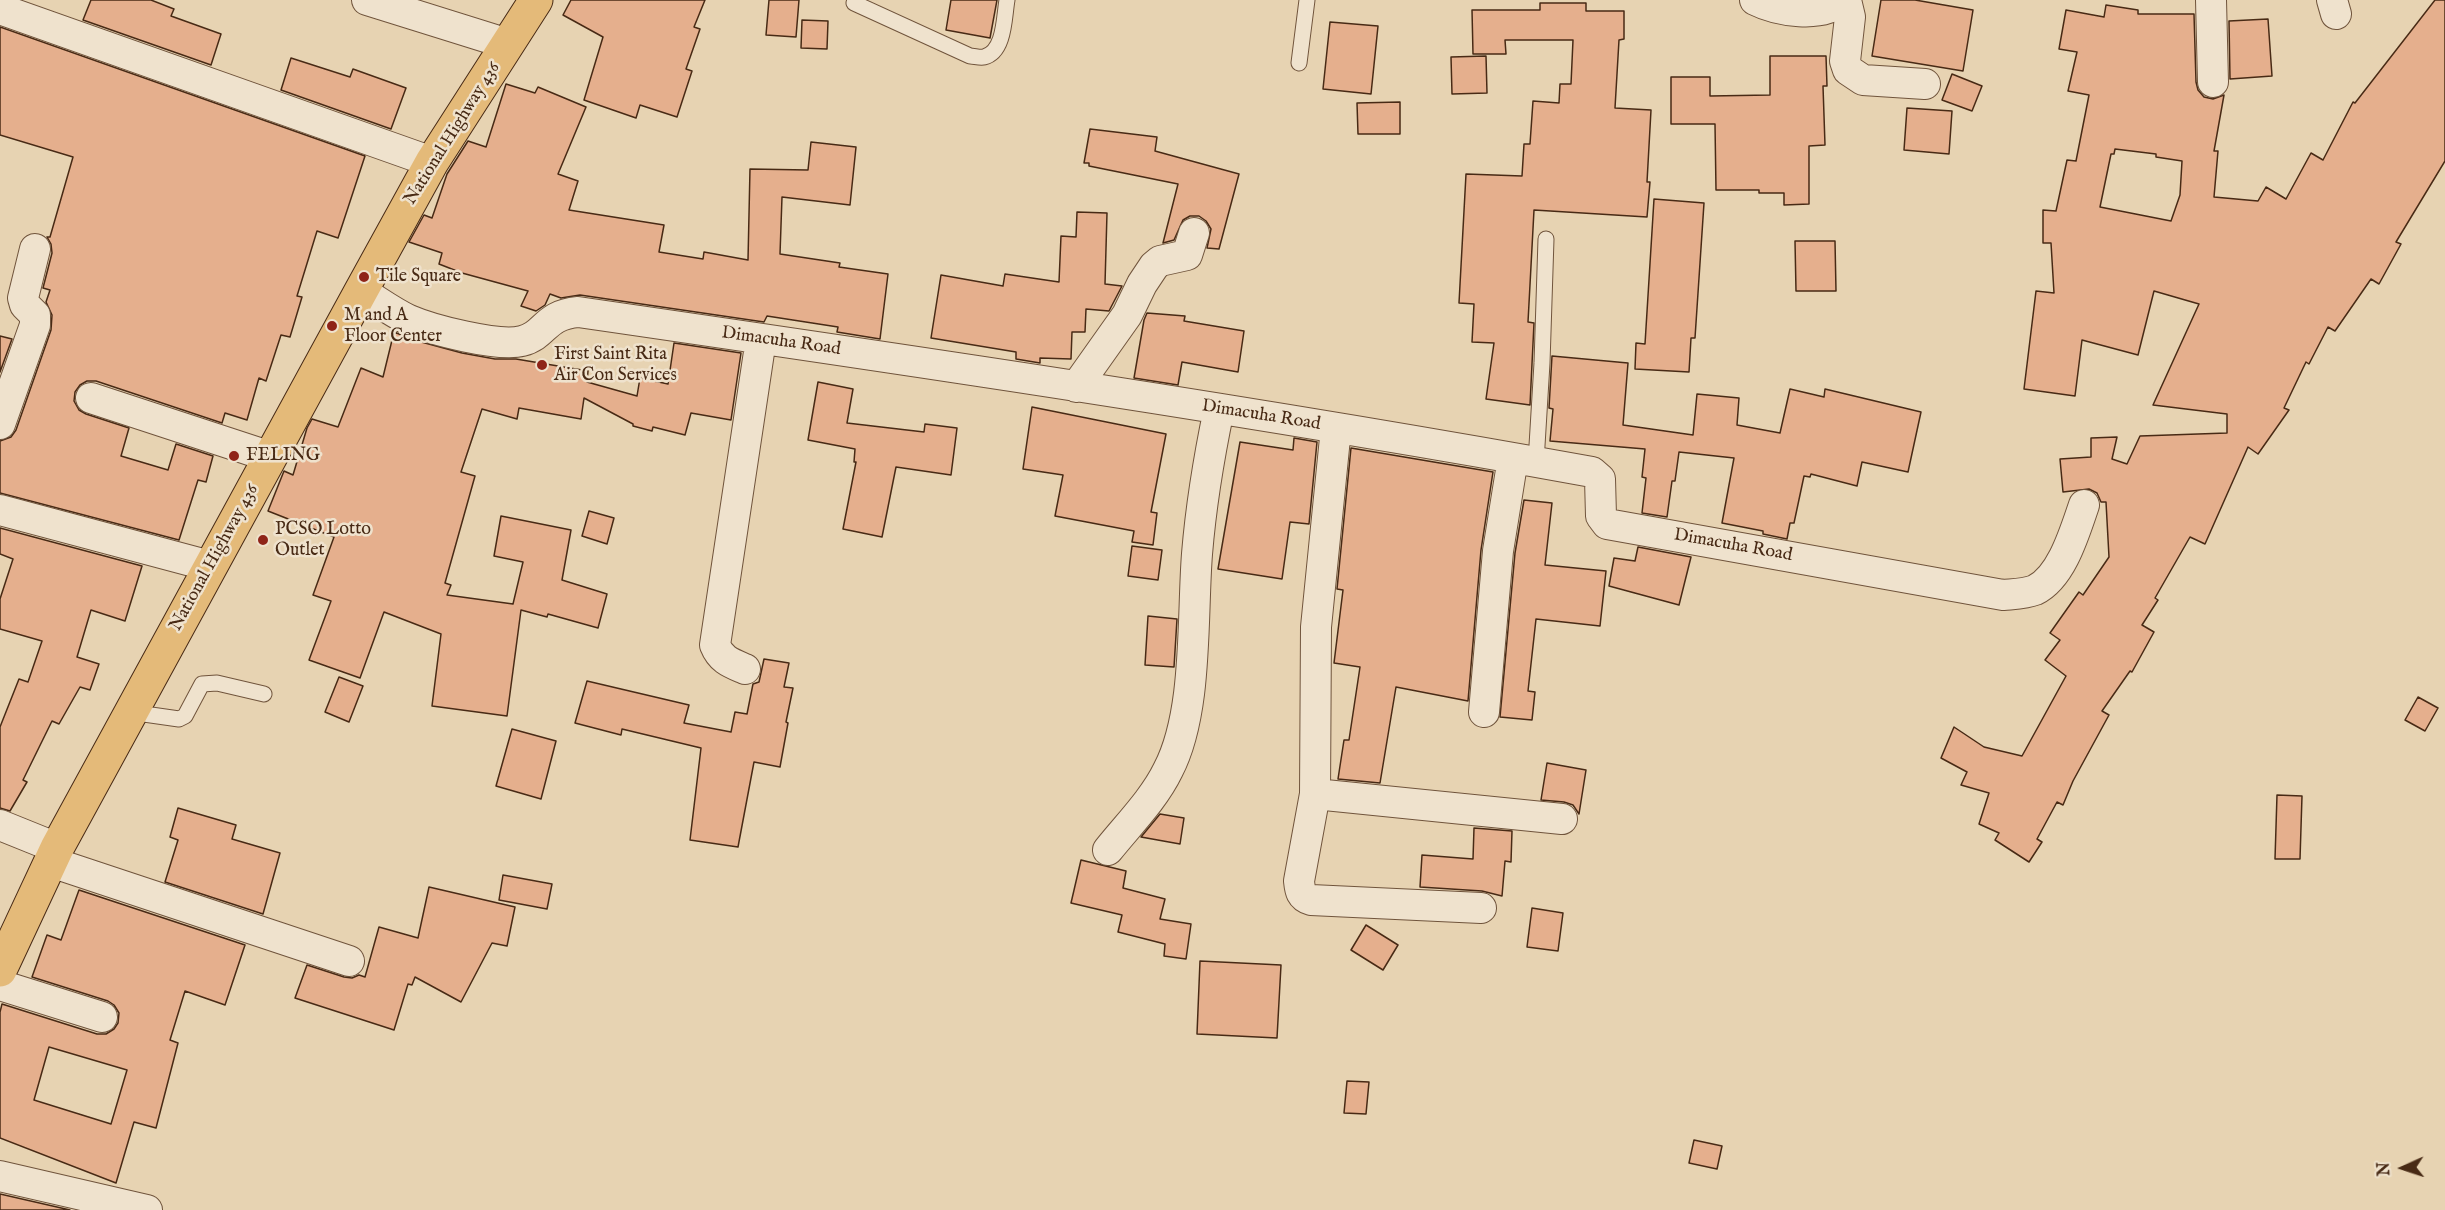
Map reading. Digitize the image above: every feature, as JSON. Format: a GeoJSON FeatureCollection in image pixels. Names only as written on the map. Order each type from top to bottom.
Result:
{"type":"FeatureCollection","features":[{"type":"Feature","properties":{"kind":"main road","name":"National Highway 436"},"geometry":{"type":"LineString","coordinates":[[0,970],[54,855],[130,712],[432,162],[536,0]]}},
{"type":"Feature","properties":{"kind":"street"},"geometry":{"type":"LineString","coordinates":[[369,0],[508,44]]}},
{"type":"Feature","properties":{"kind":"street"},"geometry":{"type":"LineString","coordinates":[[1755,0],[1779,9],[1797,12],[1823,8],[1844,0],[1850,17],[1845,61],[1848,70],[1863,80],[1925,84]]}},
{"type":"Feature","properties":{"kind":"street"},"geometry":{"type":"LineString","coordinates":[[2211,0],[2213,82]]}},
{"type":"Feature","properties":{"kind":"street"},"geometry":{"type":"LineString","coordinates":[[0,9],[432,162]]}},
{"type":"Feature","properties":{"kind":"street"},"geometry":{"type":"LineString","coordinates":[[1076,387],[1127,315],[1142,284],[1154,266],[1160,261],[1187,255],[1194,232]]}},
{"type":"Feature","properties":{"kind":"street"},"geometry":{"type":"LineString","coordinates":[[0,424],[35,325],[35,315],[25,304],[23,297],[35,249]]}},
{"type":"Feature","properties":{"kind":"street","name":"Dimacuha Road"},"geometry":{"type":"LineString","coordinates":[[361,291],[409,320],[464,336],[495,341],[510,343],[523,341],[535,336],[549,321],[559,315],[578,312],[1076,387],[1524,460],[1597,474],[1600,479],[1601,516],[1607,524],[2002,594],[2027,593],[2038,589],[2049,578],[2068,551],[2084,505]]}},
{"type":"Feature","properties":{"kind":"street"},"geometry":{"type":"LineString","coordinates":[[745,669],[725,660],[718,654],[715,645],[761,339]]}},
{"type":"Feature","properties":{"kind":"street"},"geometry":{"type":"LineString","coordinates":[[91,398],[271,457]]}},
{"type":"Feature","properties":{"kind":"street"},"geometry":{"type":"LineString","coordinates":[[1108,850],[1150,798],[1168,770],[1180,738],[1190,674],[1201,517],[1207,467],[1219,410]]}},
{"type":"Feature","properties":{"kind":"street"},"geometry":{"type":"LineString","coordinates":[[1336,428],[1316,627],[1315,794],[1299,881],[1300,891],[1304,898],[1311,900],[1481,908]]}},
{"type":"Feature","properties":{"kind":"street"},"geometry":{"type":"LineString","coordinates":[[1484,712],[1498,551],[1524,460]]}},
{"type":"Feature","properties":{"kind":"street"},"geometry":{"type":"LineString","coordinates":[[0,510],[210,566]]}},
{"type":"Feature","properties":{"kind":"street"},"geometry":{"type":"LineString","coordinates":[[1315,794],[1562,819]]}},
{"type":"Feature","properties":{"kind":"street"},"geometry":{"type":"LineString","coordinates":[[0,825],[54,855],[349,961]]}},
{"type":"Feature","properties":{"kind":"street"},"geometry":{"type":"LineString","coordinates":[[0,985],[102,1017]]}},
{"type":"Feature","properties":{"kind":"street"},"geometry":{"type":"LineString","coordinates":[[0,1176],[128,1208]]}},
{"type":"Feature","properties":{"kind":"lane"},"geometry":{"type":"LineString","coordinates":[[854,3],[970,56],[984,57],[993,52],[1000,40],[1007,0]]}},
{"type":"Feature","properties":{"kind":"lane"},"geometry":{"type":"LineString","coordinates":[[1299,63],[1307,0]]}},
{"type":"Feature","properties":{"kind":"lane"},"geometry":{"type":"LineString","coordinates":[[1524,460],[1542,363],[1545,239]]}},
{"type":"Feature","properties":{"kind":"lane"},"geometry":{"type":"LineString","coordinates":[[130,712],[179,719],[185,716],[202,684],[209,682],[264,694]]}},
{"type":"Feature","properties":{"kind":"building"},"geometry":{"type":"Polygon","coordinates":[[[91,0],[151,0],[174,9],[171,16],[221,34],[211,65],[83,20],[91,0]]]}},
{"type":"Feature","properties":{"kind":"building"},"geometry":{"type":"Polygon","coordinates":[[[571,0],[705,0],[694,27],[700,29],[686,69],[692,71],[677,117],[640,105],[636,118],[584,100],[603,37],[563,15],[571,0]]]}},
{"type":"Feature","properties":{"kind":"building"},"geometry":{"type":"Polygon","coordinates":[[[769,0],[799,0],[796,37],[766,35],[769,0]]]}},
{"type":"Feature","properties":{"kind":"building"},"geometry":{"type":"Polygon","coordinates":[[[951,0],[997,0],[990,38],[946,30],[951,0]]]}},
{"type":"Feature","properties":{"kind":"building"},"geometry":{"type":"Polygon","coordinates":[[[1881,0],[1915,0],[1973,10],[1963,71],[1872,56],[1881,0]]]}},
{"type":"Feature","properties":{"kind":"building"},"geometry":{"type":"Polygon","coordinates":[[[2435,0],[2445,0],[2445,161],[2396,242],[2401,244],[2379,284],[2371,279],[2335,331],[2328,327],[2309,364],[2306,362],[2284,408],[2289,410],[2258,454],[2248,447],[2205,544],[2190,537],[2155,598],[2158,600],[2142,625],[2154,632],[2132,672],[2130,671],[2102,711],[2109,715],[2073,781],[2063,805],[2057,802],[2037,839],[2042,842],[2029,862],[1995,840],[1999,833],[1979,824],[1989,793],[1961,785],[1967,772],[1941,758],[1954,727],[1984,747],[2022,756],[2066,676],[2045,660],[2060,640],[2050,633],[2079,592],[2083,595],[2109,557],[2106,502],[2101,502],[2097,493],[2089,489],[2063,492],[2060,459],[2091,457],[2091,438],[2117,437],[2112,459],[2127,464],[2140,436],[2227,433],[2227,414],[2153,405],[2199,304],[2154,291],[2138,355],[2082,340],[2075,396],[2024,389],[2036,291],[2054,293],[2051,243],[2043,243],[2043,210],[2056,211],[2067,160],[2076,161],[2089,95],[2068,91],[2077,52],[2059,49],[2066,10],[2104,17],[2106,5],[2138,10],[2138,14],[2194,14],[2198,90],[2204,97],[2213,99],[2224,95],[2214,151],[2218,151],[2214,197],[2258,201],[2266,187],[2286,199],[2311,153],[2323,160],[2353,102],[2355,103],[2435,0]],[[2115,149],[2114,154],[2111,154],[2100,207],[2171,221],[2180,195],[2182,161],[2156,157],[2156,154],[2115,149]]]}},
{"type":"Feature","properties":{"kind":"building"},"geometry":{"type":"Polygon","coordinates":[[[1540,3],[1586,3],[1586,11],[1624,11],[1624,39],[1619,40],[1615,108],[1651,110],[1647,182],[1650,182],[1647,217],[1534,210],[1528,322],[1534,323],[1530,405],[1486,399],[1494,343],[1472,342],[1474,304],[1459,303],[1466,174],[1522,176],[1524,144],[1530,144],[1533,101],[1559,103],[1560,84],[1571,84],[1573,40],[1505,40],[1506,54],[1473,54],[1472,10],[1540,10],[1540,3]]]}},
{"type":"Feature","properties":{"kind":"building"},"geometry":{"type":"Polygon","coordinates":[[[2268,19],[2272,76],[2230,79],[2229,21],[2268,19]]]}},
{"type":"Feature","properties":{"kind":"building"},"geometry":{"type":"Polygon","coordinates":[[[802,20],[828,21],[827,49],[801,48],[802,20]]]}},
{"type":"Feature","properties":{"kind":"building"},"geometry":{"type":"Polygon","coordinates":[[[1330,22],[1378,26],[1371,94],[1323,89],[1330,22]]]}},
{"type":"Feature","properties":{"kind":"building"},"geometry":{"type":"Polygon","coordinates":[[[0,27],[365,156],[338,238],[317,231],[297,296],[302,297],[290,337],[281,335],[266,381],[259,378],[247,420],[225,413],[222,423],[96,381],[87,381],[75,392],[74,401],[79,410],[129,428],[121,456],[168,470],[176,444],[213,456],[206,482],[198,480],[179,540],[0,493],[0,441],[11,437],[16,430],[51,330],[52,315],[46,302],[50,290],[43,288],[52,253],[47,237],[50,237],[73,157],[0,135],[0,27]]]}},
{"type":"Feature","properties":{"kind":"building"},"geometry":{"type":"Polygon","coordinates":[[[1486,56],[1487,93],[1452,94],[1451,57],[1486,56]]]}},
{"type":"Feature","properties":{"kind":"building"},"geometry":{"type":"Polygon","coordinates":[[[1770,56],[1826,56],[1827,86],[1823,86],[1825,145],[1809,146],[1809,204],[1784,205],[1784,193],[1759,193],[1759,190],[1716,190],[1715,124],[1671,124],[1671,77],[1710,77],[1710,96],[1770,95],[1770,56]]]}},
{"type":"Feature","properties":{"kind":"building"},"geometry":{"type":"Polygon","coordinates":[[[291,58],[350,77],[353,69],[406,88],[391,129],[281,90],[291,58]]]}},
{"type":"Feature","properties":{"kind":"building"},"geometry":{"type":"Polygon","coordinates":[[[1952,74],[1982,86],[1972,111],[1942,100],[1952,74]]]}},
{"type":"Feature","properties":{"kind":"building"},"geometry":{"type":"Polygon","coordinates":[[[506,84],[535,93],[538,87],[586,107],[558,174],[578,181],[569,210],[664,225],[659,252],[703,259],[704,252],[748,260],[750,169],[808,170],[811,142],[856,147],[850,205],[782,197],[780,254],[840,263],[839,267],[888,274],[880,339],[837,332],[838,327],[767,316],[764,322],[580,295],[561,298],[550,294],[545,305],[536,311],[521,306],[528,291],[462,273],[439,264],[442,253],[409,242],[424,215],[432,218],[447,174],[468,141],[486,147],[506,84]]]}},
{"type":"Feature","properties":{"kind":"building"},"geometry":{"type":"Polygon","coordinates":[[[1400,102],[1400,134],[1358,134],[1357,103],[1400,102]]]}},
{"type":"Feature","properties":{"kind":"building"},"geometry":{"type":"Polygon","coordinates":[[[1907,108],[1952,111],[1949,154],[1904,150],[1907,108]]]}},
{"type":"Feature","properties":{"kind":"building"},"geometry":{"type":"Polygon","coordinates":[[[1090,129],[1157,137],[1155,151],[1239,174],[1219,249],[1207,248],[1211,229],[1199,216],[1190,216],[1183,220],[1174,240],[1163,243],[1178,184],[1089,166],[1089,163],[1084,163],[1090,129]]]}},
{"type":"Feature","properties":{"kind":"building"},"geometry":{"type":"Polygon","coordinates":[[[1654,199],[1704,203],[1695,338],[1691,338],[1689,372],[1635,369],[1636,343],[1645,344],[1654,199]]]}},
{"type":"Feature","properties":{"kind":"building"},"geometry":{"type":"Polygon","coordinates":[[[1077,212],[1107,213],[1105,284],[1122,286],[1109,311],[1086,309],[1085,332],[1072,332],[1071,359],[1040,358],[1040,363],[1016,359],[1016,352],[931,338],[941,275],[1003,286],[1005,274],[1059,282],[1061,236],[1076,237],[1077,212]]]}},
{"type":"Feature","properties":{"kind":"building"},"geometry":{"type":"Polygon","coordinates":[[[1795,241],[1835,241],[1836,291],[1796,291],[1795,241]]]}},
{"type":"Feature","properties":{"kind":"building"},"geometry":{"type":"Polygon","coordinates":[[[1147,313],[1185,316],[1184,321],[1244,331],[1238,372],[1182,362],[1178,385],[1134,378],[1147,313]]]}},
{"type":"Feature","properties":{"kind":"building"},"geometry":{"type":"Polygon","coordinates":[[[394,332],[462,353],[588,371],[587,382],[637,396],[640,378],[668,384],[674,343],[741,353],[731,420],[691,413],[685,435],[653,427],[652,431],[633,426],[584,398],[581,419],[519,408],[517,419],[482,409],[461,472],[475,476],[445,583],[451,585],[447,595],[513,604],[523,562],[494,556],[501,516],[571,530],[562,580],[607,594],[598,628],[548,614],[547,617],[521,610],[507,716],[432,706],[441,634],[384,612],[360,678],[309,660],[331,601],[313,595],[334,537],[268,511],[284,471],[293,475],[307,428],[312,419],[338,427],[361,368],[383,377],[394,332]]]}},
{"type":"Feature","properties":{"kind":"building"},"geometry":{"type":"Polygon","coordinates":[[[0,336],[12,339],[0,372],[0,336]]]}},
{"type":"Feature","properties":{"kind":"building"},"geometry":{"type":"Polygon","coordinates":[[[1552,356],[1628,363],[1623,425],[1693,435],[1697,394],[1739,398],[1737,425],[1780,433],[1790,389],[1824,397],[1825,389],[1921,412],[1908,472],[1862,462],[1857,486],[1811,474],[1810,477],[1804,476],[1794,523],[1790,523],[1787,539],[1763,534],[1763,531],[1722,523],[1734,458],[1679,452],[1667,517],[1642,513],[1646,478],[1642,477],[1645,449],[1550,441],[1553,409],[1549,408],[1552,356]]]}},
{"type":"Feature","properties":{"kind":"building"},"geometry":{"type":"Polygon","coordinates":[[[818,382],[853,389],[847,423],[924,432],[925,424],[957,428],[951,475],[896,467],[882,537],[843,529],[856,462],[854,462],[855,449],[808,440],[818,382]]]}},
{"type":"Feature","properties":{"kind":"building"},"geometry":{"type":"Polygon","coordinates":[[[1032,407],[1166,434],[1151,512],[1157,513],[1153,545],[1132,542],[1134,531],[1055,516],[1063,475],[1023,469],[1032,407]]]}},
{"type":"Feature","properties":{"kind":"building"},"geometry":{"type":"Polygon","coordinates":[[[1294,438],[1317,442],[1309,524],[1290,522],[1282,579],[1218,569],[1240,442],[1293,450],[1294,438]]]}},
{"type":"Feature","properties":{"kind":"building"},"geometry":{"type":"Polygon","coordinates":[[[1351,448],[1493,472],[1481,550],[1468,701],[1396,687],[1380,783],[1338,779],[1344,740],[1349,740],[1360,667],[1334,663],[1343,590],[1337,589],[1351,448]]]}},
{"type":"Feature","properties":{"kind":"building"},"geometry":{"type":"Polygon","coordinates":[[[1524,500],[1552,503],[1545,565],[1606,571],[1600,626],[1536,619],[1528,691],[1535,692],[1532,720],[1500,717],[1515,553],[1524,500]]]}},
{"type":"Feature","properties":{"kind":"building"},"geometry":{"type":"Polygon","coordinates":[[[589,511],[614,518],[607,544],[582,536],[589,511]]]}},
{"type":"Feature","properties":{"kind":"building"},"geometry":{"type":"Polygon","coordinates":[[[0,528],[142,566],[125,621],[91,610],[77,657],[99,664],[90,690],[80,687],[59,724],[52,721],[23,780],[27,782],[10,811],[0,808],[0,727],[19,679],[28,682],[42,641],[0,629],[0,599],[13,559],[0,554],[0,528]]]}},
{"type":"Feature","properties":{"kind":"building"},"geometry":{"type":"Polygon","coordinates":[[[1132,546],[1162,550],[1158,580],[1128,576],[1132,546]]]}},
{"type":"Feature","properties":{"kind":"building"},"geometry":{"type":"Polygon","coordinates":[[[1638,547],[1691,557],[1679,605],[1609,586],[1614,558],[1635,561],[1638,547]]]}},
{"type":"Feature","properties":{"kind":"building"},"geometry":{"type":"Polygon","coordinates":[[[1148,616],[1177,619],[1174,667],[1145,665],[1148,616]]]}},
{"type":"Feature","properties":{"kind":"building"},"geometry":{"type":"Polygon","coordinates":[[[764,659],[789,663],[784,687],[793,688],[780,767],[754,762],[738,847],[690,840],[701,748],[622,729],[621,735],[575,723],[587,681],[689,705],[684,723],[731,732],[735,712],[747,714],[753,684],[759,682],[764,659]]]}},
{"type":"Feature","properties":{"kind":"building"},"geometry":{"type":"Polygon","coordinates":[[[339,677],[363,686],[349,722],[325,712],[339,677]]]}},
{"type":"Feature","properties":{"kind":"building"},"geometry":{"type":"Polygon","coordinates":[[[2418,697],[2438,708],[2425,731],[2405,720],[2418,697]]]}},
{"type":"Feature","properties":{"kind":"building"},"geometry":{"type":"Polygon","coordinates":[[[512,729],[556,741],[541,799],[496,786],[512,729]]]}},
{"type":"Feature","properties":{"kind":"building"},"geometry":{"type":"Polygon","coordinates":[[[1547,763],[1586,770],[1579,814],[1573,805],[1541,800],[1547,763]]]}},
{"type":"Feature","properties":{"kind":"building"},"geometry":{"type":"Polygon","coordinates":[[[2277,795],[2302,796],[2300,859],[2275,859],[2277,795]]]}},
{"type":"Feature","properties":{"kind":"building"},"geometry":{"type":"Polygon","coordinates":[[[178,808],[236,825],[232,839],[280,853],[263,914],[165,882],[178,840],[170,837],[178,808]]]}},
{"type":"Feature","properties":{"kind":"building"},"geometry":{"type":"Polygon","coordinates":[[[1160,814],[1184,818],[1180,844],[1141,837],[1160,814]]]}},
{"type":"Feature","properties":{"kind":"building"},"geometry":{"type":"Polygon","coordinates":[[[1474,828],[1512,831],[1511,862],[1505,861],[1502,896],[1482,891],[1420,887],[1422,855],[1473,859],[1474,828]]]}},
{"type":"Feature","properties":{"kind":"building"},"geometry":{"type":"Polygon","coordinates":[[[1081,860],[1126,871],[1123,888],[1165,899],[1160,919],[1191,924],[1186,959],[1164,956],[1165,944],[1118,932],[1122,915],[1071,903],[1081,860]]]}},
{"type":"Feature","properties":{"kind":"building"},"geometry":{"type":"Polygon","coordinates":[[[503,875],[552,884],[547,909],[499,900],[503,875]]]}},
{"type":"Feature","properties":{"kind":"building"},"geometry":{"type":"Polygon","coordinates":[[[429,887],[515,907],[507,946],[492,943],[461,1002],[415,977],[412,985],[408,984],[394,1030],[295,998],[307,965],[344,977],[352,978],[359,975],[365,977],[379,927],[418,938],[429,887]]]}},
{"type":"Feature","properties":{"kind":"building"},"geometry":{"type":"Polygon","coordinates":[[[79,890],[245,945],[225,1005],[185,991],[170,1040],[178,1043],[156,1128],[134,1122],[116,1183],[0,1138],[0,1012],[2,1004],[97,1034],[106,1034],[118,1023],[119,1013],[108,1001],[32,977],[47,935],[61,940],[79,890]],[[49,1047],[34,1100],[111,1124],[127,1070],[49,1047]]]}},
{"type":"Feature","properties":{"kind":"building"},"geometry":{"type":"Polygon","coordinates":[[[1532,908],[1563,913],[1558,951],[1527,947],[1532,908]]]}},
{"type":"Feature","properties":{"kind":"building"},"geometry":{"type":"Polygon","coordinates":[[[1366,925],[1398,945],[1383,970],[1351,950],[1366,925]]]}},
{"type":"Feature","properties":{"kind":"building"},"geometry":{"type":"Polygon","coordinates":[[[1200,961],[1281,965],[1277,1038],[1197,1034],[1200,961]]]}},
{"type":"Feature","properties":{"kind":"building"},"geometry":{"type":"Polygon","coordinates":[[[1347,1081],[1369,1082],[1366,1114],[1344,1113],[1347,1081]]]}},
{"type":"Feature","properties":{"kind":"building"},"geometry":{"type":"Polygon","coordinates":[[[1694,1140],[1722,1146],[1717,1169],[1689,1163],[1694,1140]]]}},
{"type":"Feature","properties":{"kind":"building"},"geometry":{"type":"Polygon","coordinates":[[[0,1194],[70,1210],[0,1210],[0,1194]]]}},
{"type":"Feature","properties":{"kind":"place","name":"Tile Square"},"geometry":{"type":"Point","coordinates":[364,277]}},
{"type":"Feature","properties":{"kind":"place","name":"M and A Floor Center"},"geometry":{"type":"Point","coordinates":[332,326]}},
{"type":"Feature","properties":{"kind":"place","name":"First Saint Rita Air Con Services"},"geometry":{"type":"Point","coordinates":[542,365]}},
{"type":"Feature","properties":{"kind":"place","name":"FELING"},"geometry":{"type":"Point","coordinates":[234,456]}},
{"type":"Feature","properties":{"kind":"place","name":"PCSO Lotto Outlet"},"geometry":{"type":"Point","coordinates":[263,540]}}]}
